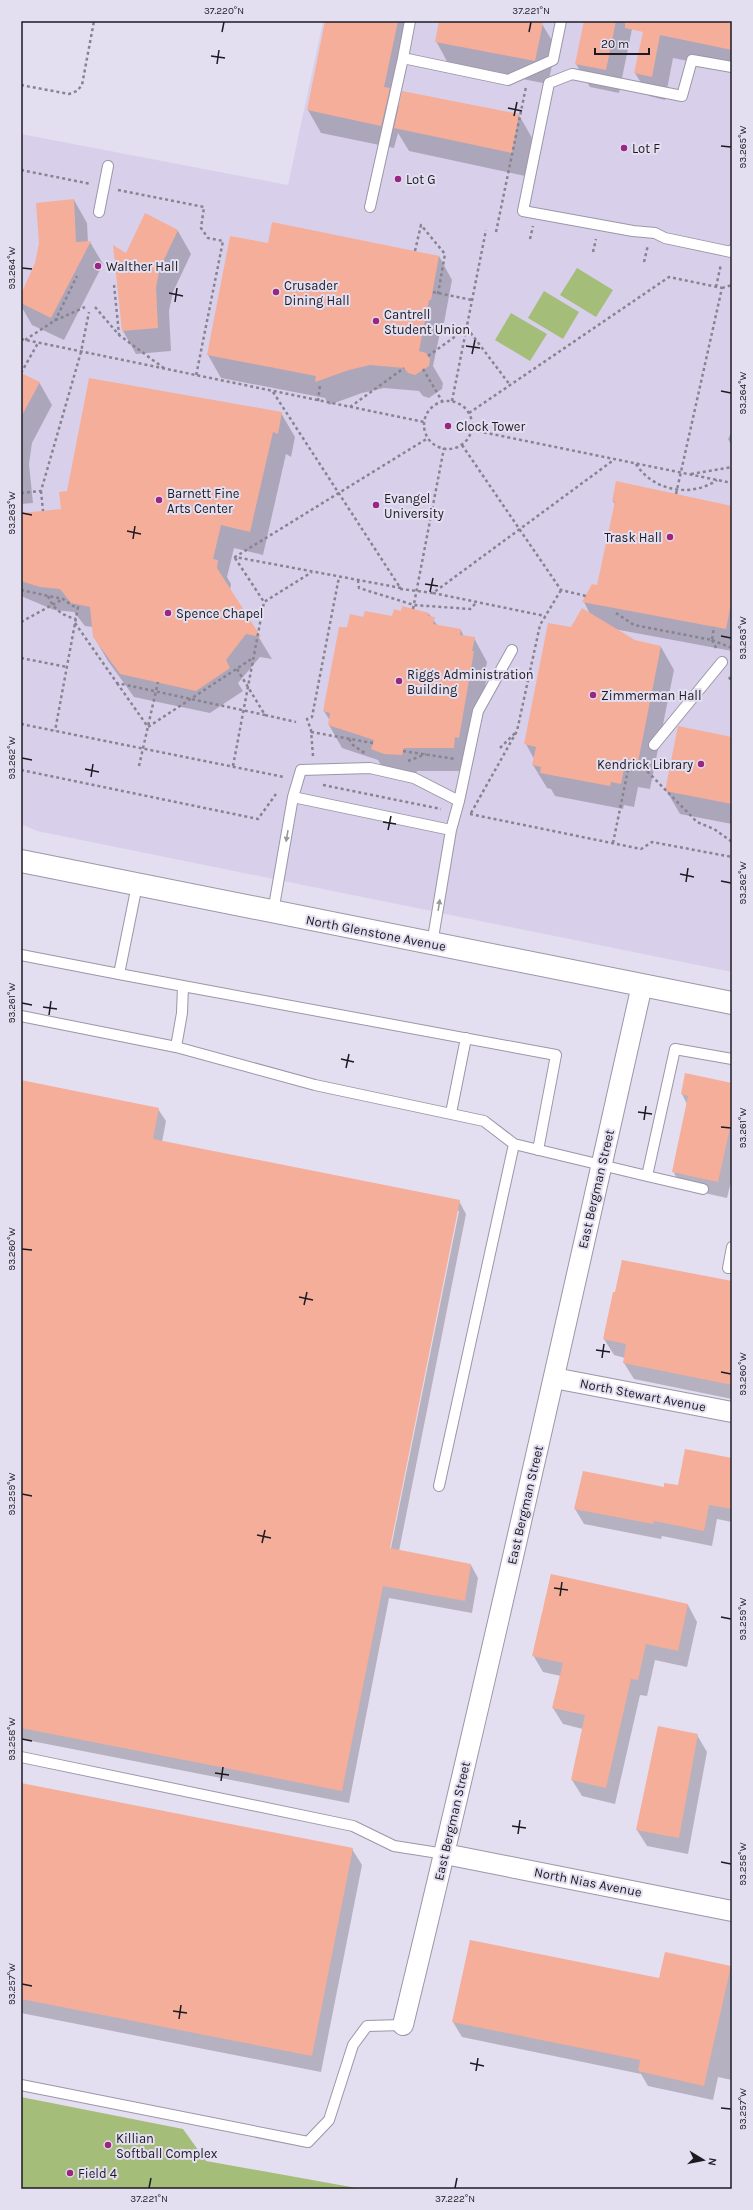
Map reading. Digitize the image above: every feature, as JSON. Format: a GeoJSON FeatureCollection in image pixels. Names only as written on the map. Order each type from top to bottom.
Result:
{"type":"FeatureCollection","features":[{"type":"Feature","properties":{"kind":"main road","name":"North Glenstone Avenue"},"geometry":{"type":"LineString","coordinates":[[21,861],[732,1003]]}},
{"type":"Feature","properties":{"kind":"street","name":"East Bergman Street"},"geometry":{"type":"LineString","coordinates":[[403,2025],[445,1854],[642,985]]}},
{"type":"Feature","properties":{"kind":"street","name":"North Stewart Avenue"},"geometry":{"type":"LineString","coordinates":[[554,1378],[732,1412]]}},
{"type":"Feature","properties":{"kind":"street","name":"North Nias Avenue"},"geometry":{"type":"LineString","coordinates":[[445,1854],[732,1910]]}},
{"type":"Feature","properties":{"kind":"lane"},"geometry":{"type":"LineString","coordinates":[[370,208],[410,21]]}},
{"type":"Feature","properties":{"kind":"lane"},"geometry":{"type":"LineString","coordinates":[[402,58],[508,80],[553,60],[561,21]]}},
{"type":"Feature","properties":{"kind":"lane"},"geometry":{"type":"LineString","coordinates":[[728,250],[665,238],[655,233],[633,231],[523,211],[549,83],[572,74],[682,96],[692,60],[732,67]]}},
{"type":"Feature","properties":{"kind":"lane"},"geometry":{"type":"LineString","coordinates":[[99,212],[108,166]]}},
{"type":"Feature","properties":{"kind":"lane"},"geometry":{"type":"LineString","coordinates":[[432,944],[451,830],[459,801],[478,711],[512,650]]}},
{"type":"Feature","properties":{"kind":"lane"},"geometry":{"type":"LineString","coordinates":[[654,745],[722,662]]}},
{"type":"Feature","properties":{"kind":"lane"},"geometry":{"type":"LineString","coordinates":[[273,912],[293,797],[301,770],[370,768],[414,778],[459,801]]}},
{"type":"Feature","properties":{"kind":"lane"},"geometry":{"type":"LineString","coordinates":[[293,797],[451,830]]}},
{"type":"Feature","properties":{"kind":"lane"},"geometry":{"type":"LineString","coordinates":[[119,974],[137,885]]}},
{"type":"Feature","properties":{"kind":"lane"},"geometry":{"type":"LineString","coordinates":[[21,955],[556,1056],[538,1150]]}},
{"type":"Feature","properties":{"kind":"lane"},"geometry":{"type":"LineString","coordinates":[[176,1047],[182,1013],[184,986]]}},
{"type":"Feature","properties":{"kind":"lane"},"geometry":{"type":"LineString","coordinates":[[21,1016],[176,1047],[315,1085],[484,1121],[514,1144],[601,1166],[703,1189]]}},
{"type":"Feature","properties":{"kind":"lane"},"geometry":{"type":"LineString","coordinates":[[450,1113],[466,1038]]}},
{"type":"Feature","properties":{"kind":"lane"},"geometry":{"type":"LineString","coordinates":[[647,1176],[675,1049],[732,1059]]}},
{"type":"Feature","properties":{"kind":"lane"},"geometry":{"type":"LineString","coordinates":[[439,1486],[514,1144]]}},
{"type":"Feature","properties":{"kind":"lane"},"geometry":{"type":"LineString","coordinates":[[732,1247],[728,1268],[732,1268]]}},
{"type":"Feature","properties":{"kind":"lane"},"geometry":{"type":"LineString","coordinates":[[21,1757],[353,1826],[394,1846],[445,1854]]}},
{"type":"Feature","properties":{"kind":"lane"},"geometry":{"type":"LineString","coordinates":[[21,2085],[308,2142],[328,2120],[353,2045],[367,2026],[403,2025]]}},
{"type":"Feature","properties":{"kind":"path"},"geometry":{"type":"LineString","coordinates":[[21,85],[69,94],[77,91],[82,85],[94,21]]}},
{"type":"Feature","properties":{"kind":"path"},"geometry":{"type":"LineString","coordinates":[[496,232],[530,70]]}},
{"type":"Feature","properties":{"kind":"path"},"geometry":{"type":"LineString","coordinates":[[21,170],[204,207],[201,228],[208,238],[223,241],[196,376]]}},
{"type":"Feature","properties":{"kind":"path"},"geometry":{"type":"LineString","coordinates":[[416,251],[421,225],[445,254],[438,294]]}},
{"type":"Feature","properties":{"kind":"path"},"geometry":{"type":"LineString","coordinates":[[452,401],[486,230]]}},
{"type":"Feature","properties":{"kind":"path"},"geometry":{"type":"LineString","coordinates":[[716,287],[728,250]]}},
{"type":"Feature","properties":{"kind":"path"},"geometry":{"type":"LineString","coordinates":[[54,321],[77,276]]}},
{"type":"Feature","properties":{"kind":"path"},"geometry":{"type":"LineString","coordinates":[[469,413],[669,277],[722,288],[732,284]]}},
{"type":"Feature","properties":{"kind":"path"},"geometry":{"type":"LineString","coordinates":[[114,285],[119,335]]}},
{"type":"Feature","properties":{"kind":"path"},"geometry":{"type":"LineString","coordinates":[[676,494],[722,288]]}},
{"type":"Feature","properties":{"kind":"path"},"geometry":{"type":"LineString","coordinates":[[433,292],[472,300]]}},
{"type":"Feature","properties":{"kind":"path"},"geometry":{"type":"LineString","coordinates":[[23,340],[54,321],[85,307]]}},
{"type":"Feature","properties":{"kind":"path"},"geometry":{"type":"LineString","coordinates":[[95,307],[119,335],[166,370]]}},
{"type":"Feature","properties":{"kind":"path"},"geometry":{"type":"LineString","coordinates":[[43,511],[41,491],[81,352],[89,312]]}},
{"type":"Feature","properties":{"kind":"path"},"geometry":{"type":"LineString","coordinates":[[467,328],[510,385]]}},
{"type":"Feature","properties":{"kind":"path"},"geometry":{"type":"LineString","coordinates":[[428,356],[467,328]]}},
{"type":"Feature","properties":{"kind":"path"},"geometry":{"type":"LineString","coordinates":[[23,340],[424,422]]}},
{"type":"Feature","properties":{"kind":"path"},"geometry":{"type":"LineString","coordinates":[[21,373],[38,343]]}},
{"type":"Feature","properties":{"kind":"path"},"geometry":{"type":"LineString","coordinates":[[350,408],[404,368]]}},
{"type":"Feature","properties":{"kind":"path"},"geometry":{"type":"LineString","coordinates":[[423,369],[442,402]]}},
{"type":"Feature","properties":{"kind":"path"},"geometry":{"type":"LineString","coordinates":[[318,401],[320,385]]}},
{"type":"Feature","properties":{"kind":"path"},"geometry":{"type":"LineString","coordinates":[[273,392],[401,588]]}},
{"type":"Feature","properties":{"kind":"path"},"geometry":{"type":"LineString","coordinates":[[452,401],[461,404],[469,413],[473,424],[468,439],[455,448],[444,448],[433,444],[428,438],[424,422],[431,408],[442,402],[452,401]]}},
{"type":"Feature","properties":{"kind":"path"},"geometry":{"type":"LineString","coordinates":[[472,430],[732,483]]}},
{"type":"Feature","properties":{"kind":"path"},"geometry":{"type":"LineString","coordinates":[[234,557],[428,438]]}},
{"type":"Feature","properties":{"kind":"path"},"geometry":{"type":"LineString","coordinates":[[462,444],[561,590],[586,596]]}},
{"type":"Feature","properties":{"kind":"path"},"geometry":{"type":"LineString","coordinates":[[413,607],[444,448]]}},
{"type":"Feature","properties":{"kind":"path"},"geometry":{"type":"LineString","coordinates":[[433,593],[615,459]]}},
{"type":"Feature","properties":{"kind":"path"},"geometry":{"type":"LineString","coordinates":[[636,464],[651,481],[666,487],[688,491],[699,490],[718,480]]}},
{"type":"Feature","properties":{"kind":"path"},"geometry":{"type":"LineString","coordinates":[[690,474],[732,467]]}},
{"type":"Feature","properties":{"kind":"path"},"geometry":{"type":"LineString","coordinates":[[21,493],[41,491]]}},
{"type":"Feature","properties":{"kind":"path"},"geometry":{"type":"LineString","coordinates":[[234,557],[433,593],[545,616]]}},
{"type":"Feature","properties":{"kind":"path"},"geometry":{"type":"LineString","coordinates":[[233,766],[264,602],[234,557]]}},
{"type":"Feature","properties":{"kind":"path"},"geometry":{"type":"LineString","coordinates":[[264,602],[312,572]]}},
{"type":"Feature","properties":{"kind":"path"},"geometry":{"type":"LineString","coordinates":[[320,758],[313,759],[311,732],[307,719],[312,717],[339,577]]}},
{"type":"Feature","properties":{"kind":"path"},"geometry":{"type":"LineString","coordinates":[[358,580],[359,588],[413,607],[470,609],[476,603]]}},
{"type":"Feature","properties":{"kind":"path"},"geometry":{"type":"LineString","coordinates":[[21,590],[63,598],[78,607],[55,731]]}},
{"type":"Feature","properties":{"kind":"path"},"geometry":{"type":"LineString","coordinates":[[471,815],[517,731],[540,625],[561,590]]}},
{"type":"Feature","properties":{"kind":"path"},"geometry":{"type":"LineString","coordinates":[[48,596],[52,605],[63,615],[76,619]]}},
{"type":"Feature","properties":{"kind":"path"},"geometry":{"type":"LineString","coordinates":[[21,622],[63,598]]}},
{"type":"Feature","properties":{"kind":"path"},"geometry":{"type":"LineString","coordinates":[[616,613],[634,625],[712,640],[732,648]]}},
{"type":"Feature","properties":{"kind":"path"},"geometry":{"type":"LineString","coordinates":[[75,623],[148,727]]}},
{"type":"Feature","properties":{"kind":"path"},"geometry":{"type":"LineString","coordinates":[[712,640],[714,627]]}},
{"type":"Feature","properties":{"kind":"path"},"geometry":{"type":"LineString","coordinates":[[21,658],[67,667]]}},
{"type":"Feature","properties":{"kind":"path"},"geometry":{"type":"LineString","coordinates":[[148,727],[254,658]]}},
{"type":"Feature","properties":{"kind":"path"},"geometry":{"type":"LineString","coordinates":[[237,669],[265,715]]}},
{"type":"Feature","properties":{"kind":"path"},"geometry":{"type":"LineString","coordinates":[[139,766],[158,682]]}},
{"type":"Feature","properties":{"kind":"path"},"geometry":{"type":"LineString","coordinates":[[117,683],[296,722]]}},
{"type":"Feature","properties":{"kind":"path"},"geometry":{"type":"LineString","coordinates":[[21,724],[641,849],[652,842],[732,858]]}},
{"type":"Feature","properties":{"kind":"path"},"geometry":{"type":"LineString","coordinates":[[500,748],[517,731]]}},
{"type":"Feature","properties":{"kind":"path"},"geometry":{"type":"LineString","coordinates":[[311,732],[373,743]]}},
{"type":"Feature","properties":{"kind":"path"},"geometry":{"type":"LineString","coordinates":[[349,739],[367,757],[360,757]]}},
{"type":"Feature","properties":{"kind":"path"},"geometry":{"type":"LineString","coordinates":[[403,751],[457,759],[455,766]]}},
{"type":"Feature","properties":{"kind":"path"},"geometry":{"type":"LineString","coordinates":[[406,762],[426,754]]}},
{"type":"Feature","properties":{"kind":"path"},"geometry":{"type":"LineString","coordinates":[[613,843],[629,765]]}},
{"type":"Feature","properties":{"kind":"path"},"geometry":{"type":"LineString","coordinates":[[643,767],[697,822],[714,829],[732,842]]}},
{"type":"Feature","properties":{"kind":"path"},"geometry":{"type":"LineString","coordinates":[[21,770],[258,819],[276,794]]}},
{"type":"Feature","properties":{"kind":"shaded area","name":"Evangel University"},"geometry":{"type":"Polygon","coordinates":[[[323,21],[732,21],[732,972],[37,831],[21,824],[21,134],[288,185],[323,21]]]}},
{"type":"Feature","properties":{"kind":"green space"},"geometry":{"type":"Polygon","coordinates":[[[577,268],[613,290],[596,317],[560,295],[577,268]]]}},
{"type":"Feature","properties":{"kind":"green space"},"geometry":{"type":"Polygon","coordinates":[[[544,291],[579,312],[563,339],[528,318],[544,291]]]}},
{"type":"Feature","properties":{"kind":"green space"},"geometry":{"type":"Polygon","coordinates":[[[511,313],[547,334],[530,361],[495,340],[511,313]]]}},
{"type":"Feature","properties":{"kind":"green space","name":"Killian Softball Complex"},"geometry":{"type":"Polygon","coordinates":[[[21,2097],[183,2129],[206,2161],[362,2189],[21,2189],[21,2097]]]}},
{"type":"Feature","properties":{"kind":"building"},"geometry":{"type":"Polygon","coordinates":[[[325,21],[398,21],[384,87],[390,88],[381,126],[307,110],[325,21]]]}},
{"type":"Feature","properties":{"kind":"building"},"geometry":{"type":"Polygon","coordinates":[[[439,21],[532,21],[543,23],[535,61],[435,42],[439,21]]]}},
{"type":"Feature","properties":{"kind":"building"},"geometry":{"type":"Polygon","coordinates":[[[584,21],[616,21],[606,70],[575,64],[584,21]]]}},
{"type":"Feature","properties":{"kind":"building"},"geometry":{"type":"Polygon","coordinates":[[[625,21],[719,21],[732,24],[732,50],[660,35],[652,77],[634,73],[643,32],[625,28],[625,21]]]}},
{"type":"Feature","properties":{"kind":"building"},"geometry":{"type":"Polygon","coordinates":[[[402,91],[519,114],[512,153],[394,128],[402,91]]]}},
{"type":"Feature","properties":{"kind":"building"},"geometry":{"type":"Polygon","coordinates":[[[74,199],[76,242],[91,241],[51,318],[21,303],[21,294],[35,263],[39,243],[36,203],[74,199]]]}},
{"type":"Feature","properties":{"kind":"building"},"geometry":{"type":"Polygon","coordinates":[[[145,213],[178,230],[160,268],[156,287],[158,328],[122,331],[113,245],[126,253],[145,213]]]}},
{"type":"Feature","properties":{"kind":"building"},"geometry":{"type":"Polygon","coordinates":[[[272,222],[439,256],[431,300],[429,300],[419,351],[426,353],[430,359],[429,366],[415,375],[408,373],[404,368],[370,365],[349,370],[315,382],[316,376],[207,355],[230,236],[268,243],[272,222]]]}},
{"type":"Feature","properties":{"kind":"building"},"geometry":{"type":"Polygon","coordinates":[[[21,373],[40,382],[21,417],[21,373]]]}},
{"type":"Feature","properties":{"kind":"building","name":"Barnett Fine Arts Center"},"geometry":{"type":"Polygon","coordinates":[[[89,378],[282,412],[278,434],[273,432],[250,532],[221,525],[213,559],[218,560],[217,568],[261,637],[246,634],[226,660],[230,668],[196,691],[120,674],[93,637],[90,607],[71,603],[60,589],[40,587],[21,581],[21,513],[61,509],[59,492],[67,491],[89,378]]]}},
{"type":"Feature","properties":{"kind":"building","name":"Trask Hall"},"geometry":{"type":"Polygon","coordinates":[[[616,481],[732,506],[732,599],[726,629],[582,602],[592,584],[597,585],[615,501],[612,501],[616,481]]]}},
{"type":"Feature","properties":{"kind":"building","name":"Riggs Administration Building"},"geometry":{"type":"Polygon","coordinates":[[[402,606],[429,613],[428,616],[435,617],[433,624],[461,629],[460,635],[475,637],[472,651],[474,651],[459,738],[455,737],[454,748],[404,748],[402,755],[384,754],[371,749],[374,740],[328,725],[330,713],[323,711],[339,627],[347,627],[350,614],[363,617],[365,611],[392,616],[394,609],[401,611],[402,606]]]}},
{"type":"Feature","properties":{"kind":"building","name":"Zimmerman Hall"},"geometry":{"type":"Polygon","coordinates":[[[582,608],[635,640],[661,646],[637,767],[625,764],[621,784],[611,782],[610,786],[540,773],[541,767],[532,765],[536,747],[524,744],[548,623],[571,627],[582,608]]]}},
{"type":"Feature","properties":{"kind":"building","name":"Kendrick Library"},"geometry":{"type":"Polygon","coordinates":[[[678,726],[732,737],[732,804],[665,791],[678,726]]]}},
{"type":"Feature","properties":{"kind":"building"},"geometry":{"type":"Polygon","coordinates":[[[685,1073],[732,1083],[732,1119],[718,1182],[672,1172],[688,1096],[681,1094],[685,1073]]]}},
{"type":"Feature","properties":{"kind":"building"},"geometry":{"type":"Polygon","coordinates":[[[21,1080],[159,1108],[153,1139],[460,1200],[390,1548],[471,1564],[465,1601],[383,1586],[342,1791],[21,1728],[21,1080]]]}},
{"type":"Feature","properties":{"kind":"building"},"geometry":{"type":"Polygon","coordinates":[[[622,1260],[732,1281],[732,1385],[623,1363],[626,1344],[603,1339],[613,1292],[615,1292],[622,1260]]]}},
{"type":"Feature","properties":{"kind":"building"},"geometry":{"type":"Polygon","coordinates":[[[685,1449],[732,1458],[732,1509],[709,1505],[704,1531],[654,1521],[653,1524],[574,1509],[583,1471],[664,1487],[664,1483],[678,1485],[685,1449]]]}},
{"type":"Feature","properties":{"kind":"building"},"geometry":{"type":"Polygon","coordinates":[[[551,1574],[688,1604],[678,1651],[646,1644],[638,1680],[631,1679],[606,1788],[571,1780],[585,1715],[552,1708],[563,1663],[532,1656],[551,1574]]]}},
{"type":"Feature","properties":{"kind":"building"},"geometry":{"type":"Polygon","coordinates":[[[658,1726],[698,1734],[679,1838],[636,1830],[658,1726]]]}},
{"type":"Feature","properties":{"kind":"building"},"geometry":{"type":"Polygon","coordinates":[[[21,1783],[353,1848],[312,2056],[21,1999],[21,1783]]]}},
{"type":"Feature","properties":{"kind":"building"},"geometry":{"type":"Polygon","coordinates":[[[470,1940],[659,1978],[665,1952],[731,1966],[704,2086],[638,2071],[640,2060],[452,2022],[470,1940]]]}},
{"type":"Feature","properties":{"kind":"place","name":"Lot F"},"geometry":{"type":"Point","coordinates":[624,148]}},
{"type":"Feature","properties":{"kind":"place","name":"Lot G"},"geometry":{"type":"Point","coordinates":[398,179]}},
{"type":"Feature","properties":{"kind":"place","name":"Walther Hall"},"geometry":{"type":"Point","coordinates":[98,266]}},
{"type":"Feature","properties":{"kind":"place","name":"Crusader Dining Hall"},"geometry":{"type":"Point","coordinates":[276,292]}},
{"type":"Feature","properties":{"kind":"place","name":"Cantrell Student Union"},"geometry":{"type":"Point","coordinates":[376,321]}},
{"type":"Feature","properties":{"kind":"place","name":"Clock Tower"},"geometry":{"type":"Point","coordinates":[448,426]}},
{"type":"Feature","properties":{"kind":"place","name":"Barnett Fine Arts Center"},"geometry":{"type":"Point","coordinates":[159,500]}},
{"type":"Feature","properties":{"kind":"place","name":"Evangel University"},"geometry":{"type":"Point","coordinates":[376,505]}},
{"type":"Feature","properties":{"kind":"place","name":"Trask Hall"},"geometry":{"type":"Point","coordinates":[670,537]}},
{"type":"Feature","properties":{"kind":"place","name":"Spence Chapel"},"geometry":{"type":"Point","coordinates":[168,613]}},
{"type":"Feature","properties":{"kind":"place","name":"Riggs Administration Building"},"geometry":{"type":"Point","coordinates":[399,681]}},
{"type":"Feature","properties":{"kind":"place","name":"Zimmerman Hall"},"geometry":{"type":"Point","coordinates":[593,695]}},
{"type":"Feature","properties":{"kind":"place","name":"Kendrick Library"},"geometry":{"type":"Point","coordinates":[701,764]}},
{"type":"Feature","properties":{"kind":"place","name":"Killian Softball Complex"},"geometry":{"type":"Point","coordinates":[108,2145]}},
{"type":"Feature","properties":{"kind":"place","name":"Field 4"},"geometry":{"type":"Point","coordinates":[70,2173]}}]}
